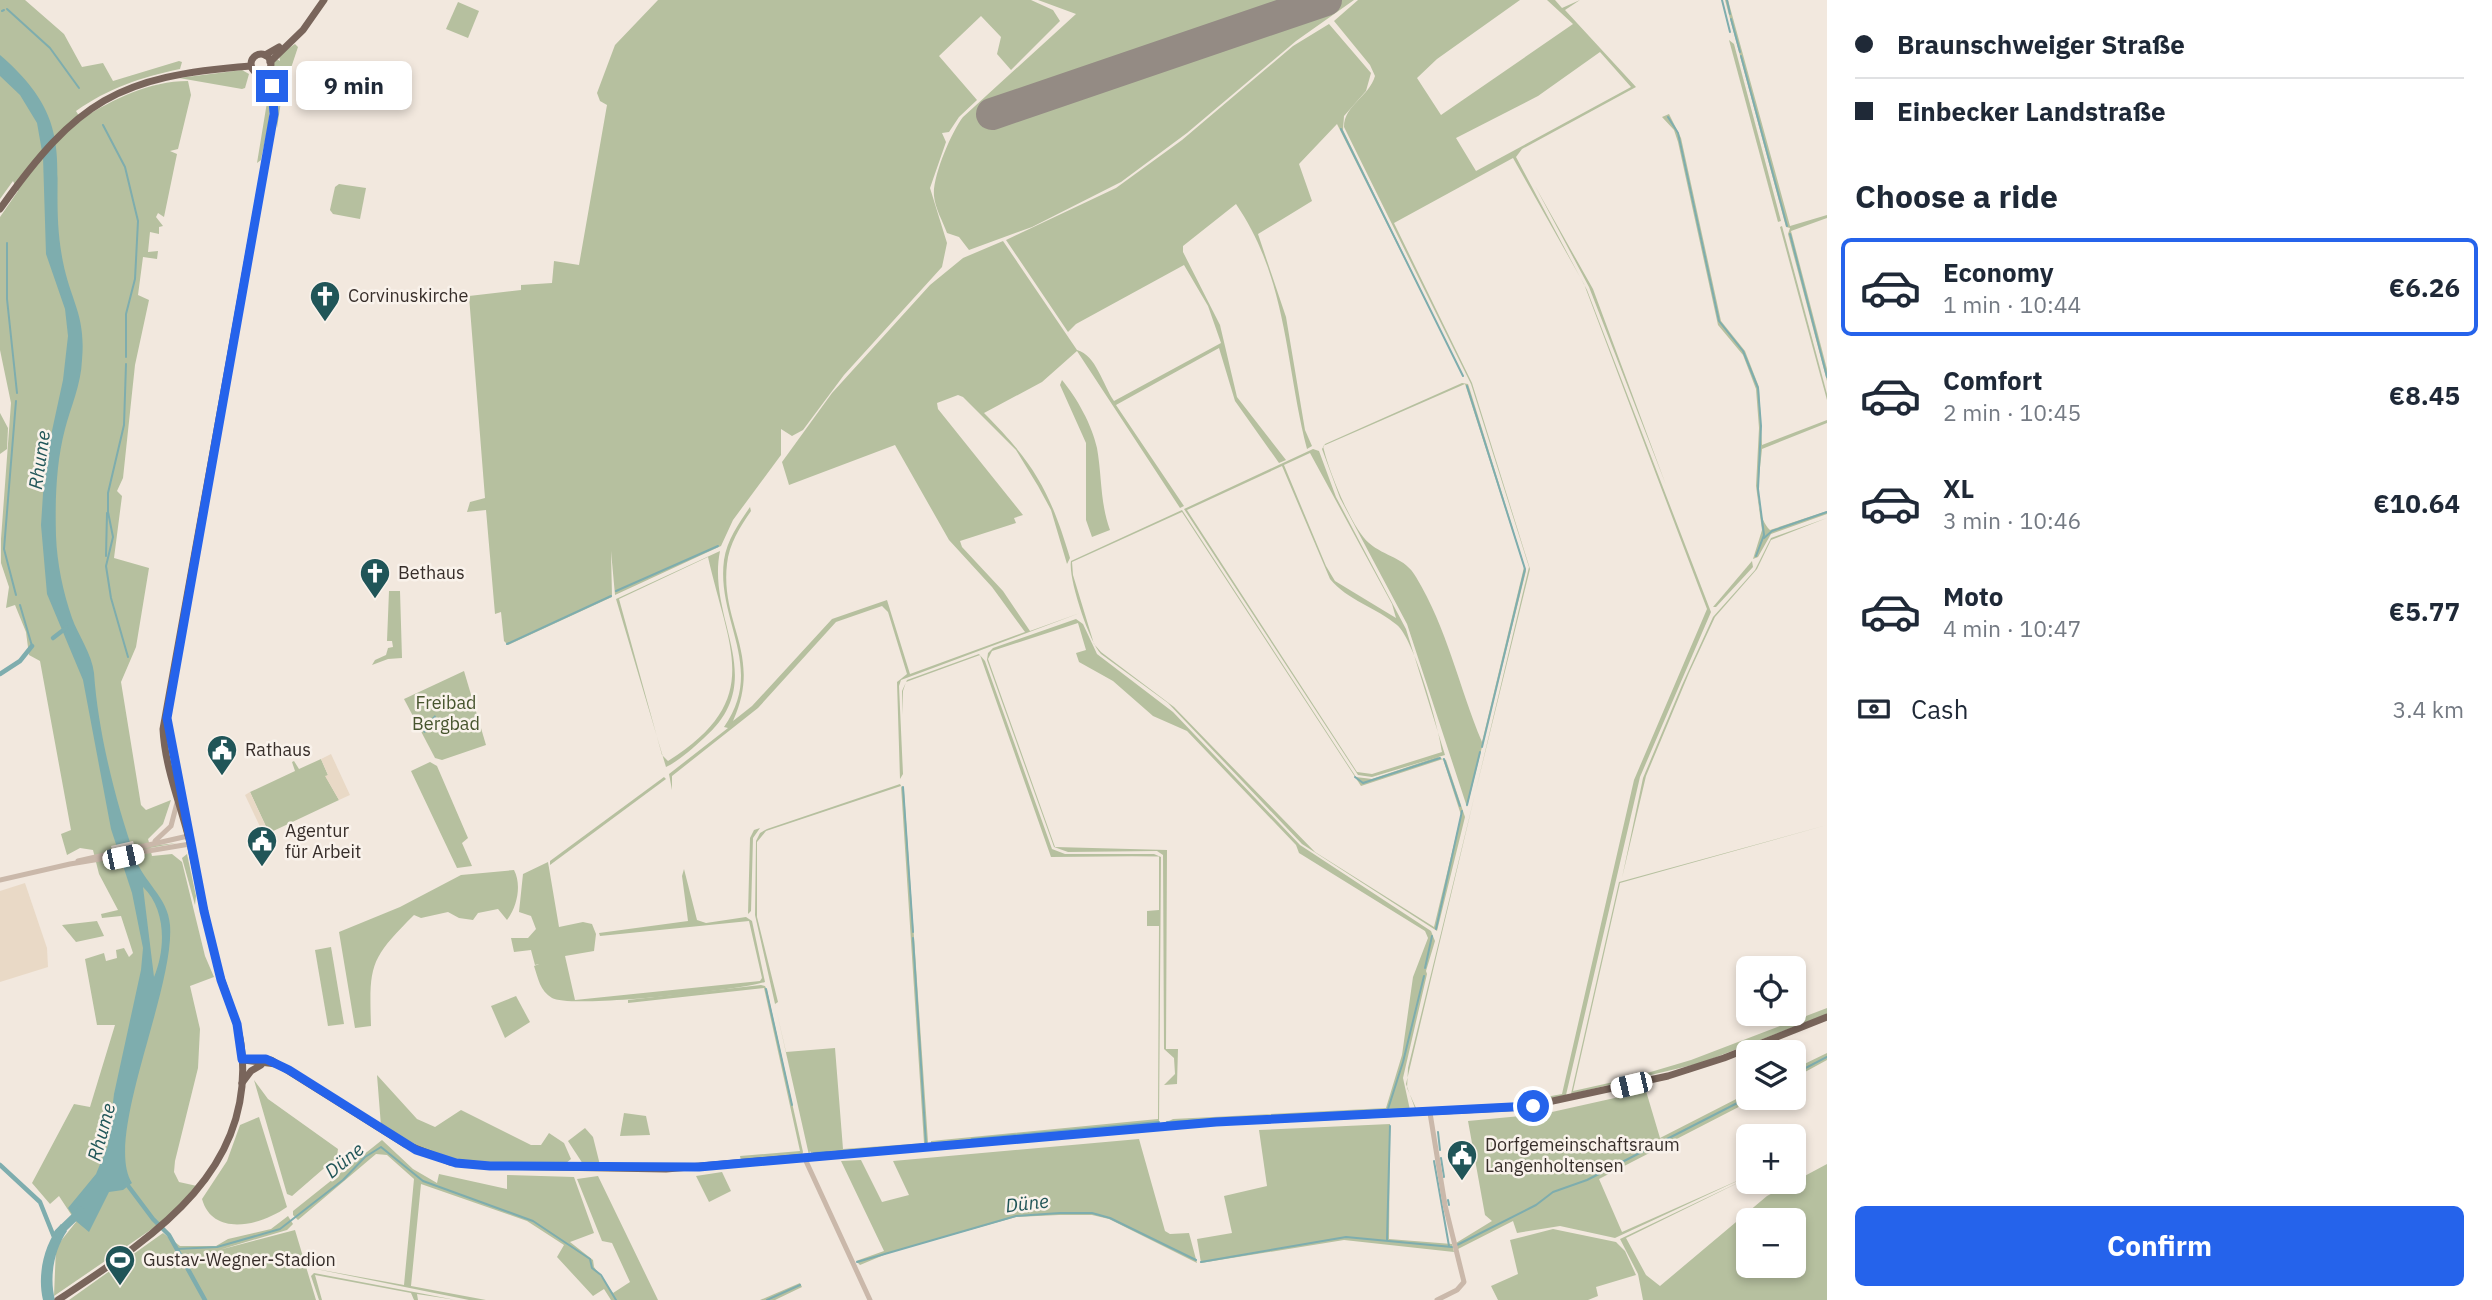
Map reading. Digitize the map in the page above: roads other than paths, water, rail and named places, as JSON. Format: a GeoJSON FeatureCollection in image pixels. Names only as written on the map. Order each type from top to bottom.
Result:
{"type":"FeatureCollection","features":[{"type":"Feature","properties":{"kind":"main road"},"geometry":{"type":"LineString","coordinates":[[266,65],[318,0]]}},
{"type":"Feature","properties":{"kind":"main road"},"geometry":{"type":"LineString","coordinates":[[0,209],[43,150],[79,116],[132,86],[171,77],[266,65],[303,30],[324,0]]}},
{"type":"Feature","properties":{"kind":"main road"},"geometry":{"type":"LineString","coordinates":[[189,840],[177,802],[164,738],[271,124],[272,97],[266,65],[254,57],[251,66]]}},
{"type":"Feature","properties":{"kind":"main road"},"geometry":{"type":"LineString","coordinates":[[58,1300],[138,1246],[182,1208],[200,1188],[223,1149],[236,1118],[242,1084],[237,1024],[218,968],[199,886],[167,718]]}},
{"type":"Feature","properties":{"kind":"main road"},"geometry":{"type":"LineString","coordinates":[[242,1059],[266,1059],[278,1064],[416,1150],[469,1165],[659,1169],[805,1159],[1216,1122],[1525,1107],[1631,1085],[1710,1063],[1827,1017]]}},
{"type":"Feature","properties":{"kind":"main road"},"geometry":{"type":"LineString","coordinates":[[242,1059],[278,1064]]}},
{"type":"Feature","properties":{"kind":"main road"},"geometry":{"type":"LineString","coordinates":[[242,1084],[251,1071],[263,1064]]}},
{"type":"Feature","properties":{"kind":"street"},"geometry":{"type":"LineString","coordinates":[[150,848],[171,827],[177,802]]}},
{"type":"Feature","properties":{"kind":"street"},"geometry":{"type":"LineString","coordinates":[[0,880],[189,840]]}},
{"type":"Feature","properties":{"kind":"street"},"geometry":{"type":"LineString","coordinates":[[1430,1113],[1464,1282],[1457,1290],[1437,1300]]}},
{"type":"Feature","properties":{"kind":"street"},"geometry":{"type":"LineString","coordinates":[[805,1159],[870,1300]]}},
{"type":"Feature","properties":{"kind":"water"},"geometry":{"type":"Polygon","coordinates":[[[0,55],[26,81],[43,105],[53,129],[57,152],[59,230],[63,262],[80,320],[83,345],[80,378],[65,429],[58,469],[56,523],[59,567],[72,618],[93,666],[103,742],[128,835],[139,866],[165,906],[170,925],[169,953],[126,1133],[126,1162],[132,1183],[123,1190],[109,1192],[89,1232],[77,1222],[68,1208],[96,1174],[108,1145],[114,1094],[141,970],[143,948],[132,893],[111,829],[83,680],[47,594],[41,525],[45,463],[63,380],[68,336],[65,309],[46,254],[43,157],[37,123],[20,95],[0,76],[0,55]],[[143,887],[154,977],[161,954],[162,929],[151,896],[143,887]]]}},
{"type":"Feature","properties":{"kind":"water"},"geometry":{"type":"Polygon","coordinates":[[[435,715],[440,725],[424,733],[419,722],[428,722],[435,715]]]}},
{"type":"Feature","properties":{"kind":"water"},"geometry":{"type":"Polygon","coordinates":[[[61,1224],[67,1231],[54,1264],[55,1300],[43,1300],[43,1260],[50,1240],[61,1224]]]}},
{"type":"Feature","properties":{"kind":"waterway"},"geometry":{"type":"LineString","coordinates":[[1722,0],[1730,32]]}},
{"type":"Feature","properties":{"kind":"waterway"},"geometry":{"type":"LineString","coordinates":[[1727,0],[1730,14]]}},
{"type":"Feature","properties":{"kind":"waterway"},"geometry":{"type":"LineString","coordinates":[[7,9],[50,48],[79,88]]}},
{"type":"Feature","properties":{"kind":"waterway"},"geometry":{"type":"LineString","coordinates":[[1731,19],[1740,52]]}},
{"type":"Feature","properties":{"kind":"waterway"},"geometry":{"type":"LineString","coordinates":[[1741,56],[1787,226]]}},
{"type":"Feature","properties":{"kind":"waterway"},"geometry":{"type":"LineString","coordinates":[[1668,117],[1678,133],[1719,321],[1743,351],[1758,388],[1761,426],[1758,489],[1764,535],[1756,556]]}},
{"type":"Feature","properties":{"kind":"waterway"},"geometry":{"type":"LineString","coordinates":[[103,125],[125,167],[138,221],[135,279],[126,314],[126,357]]}},
{"type":"Feature","properties":{"kind":"waterway"},"geometry":{"type":"LineString","coordinates":[[1341,129],[1463,376]]}},
{"type":"Feature","properties":{"kind":"waterway"},"geometry":{"type":"LineString","coordinates":[[1790,234],[1827,377]]}},
{"type":"Feature","properties":{"kind":"waterway"},"geometry":{"type":"LineString","coordinates":[[7,243],[7,299],[17,393]]}},
{"type":"Feature","properties":{"kind":"waterway"},"geometry":{"type":"LineString","coordinates":[[126,364],[124,425],[108,493],[108,512],[113,537],[106,566],[111,598],[128,657]]}},
{"type":"Feature","properties":{"kind":"waterway"},"geometry":{"type":"LineString","coordinates":[[1467,386],[1525,569],[1482,747]]}},
{"type":"Feature","properties":{"kind":"waterway"},"geometry":{"type":"LineString","coordinates":[[16,401],[4,549],[16,595]]}},
{"type":"Feature","properties":{"kind":"waterway"},"geometry":{"type":"LineString","coordinates":[[1764,538],[1772,531],[1827,512]]}},
{"type":"Feature","properties":{"kind":"waterway"},"geometry":{"type":"LineString","coordinates":[[106,556],[107,513]]}},
{"type":"Feature","properties":{"kind":"waterway"},"geometry":{"type":"LineString","coordinates":[[616,591],[718,546]]}},
{"type":"Feature","properties":{"kind":"waterway"},"geometry":{"type":"LineString","coordinates":[[507,644],[611,596]]}},
{"type":"Feature","properties":{"kind":"waterway"},"geometry":{"type":"LineString","coordinates":[[20,605],[32,646]]}},
{"type":"Feature","properties":{"kind":"waterway"},"geometry":{"type":"LineString","coordinates":[[53,638],[66,628]]}},
{"type":"Feature","properties":{"kind":"waterway"},"geometry":{"type":"LineString","coordinates":[[0,674],[20,661],[32,646]]}},
{"type":"Feature","properties":{"kind":"waterway"},"geometry":{"type":"LineString","coordinates":[[1467,805],[1480,752]]}},
{"type":"Feature","properties":{"kind":"waterway"},"geometry":{"type":"LineString","coordinates":[[1355,777],[1363,783],[1440,758]]}},
{"type":"Feature","properties":{"kind":"waterway"},"geometry":{"type":"LineString","coordinates":[[1444,759],[1460,806]]}},
{"type":"Feature","properties":{"kind":"waterway"},"geometry":{"type":"LineString","coordinates":[[903,787],[913,932]]}},
{"type":"Feature","properties":{"kind":"waterway"},"geometry":{"type":"LineString","coordinates":[[1436,929],[1462,811]]}},
{"type":"Feature","properties":{"kind":"waterway"},"geometry":{"type":"LineString","coordinates":[[1425,968],[1432,936]]}},
{"type":"Feature","properties":{"kind":"waterway"},"geometry":{"type":"LineString","coordinates":[[913,938],[926,1144]]}},
{"type":"Feature","properties":{"kind":"waterway"},"geometry":{"type":"LineString","coordinates":[[1388,1109],[1403,1062],[1424,976]]}},
{"type":"Feature","properties":{"kind":"waterway"},"geometry":{"type":"LineString","coordinates":[[766,989],[792,1105]]}},
{"type":"Feature","properties":{"kind":"waterway","name":"Düne"},"geometry":{"type":"LineString","coordinates":[[1806,1068],[1827,1057]]}},
{"type":"Feature","properties":{"kind":"waterway"},"geometry":{"type":"LineString","coordinates":[[1519,1104],[1534,1101]]}},
{"type":"Feature","properties":{"kind":"waterway","name":"Düne"},"geometry":{"type":"LineString","coordinates":[[1457,1245],[1536,1205],[1553,1192],[1587,1180],[1736,1104]]}},
{"type":"Feature","properties":{"kind":"waterway"},"geometry":{"type":"LineString","coordinates":[[1167,1122],[1406,1109]]}},
{"type":"Feature","properties":{"kind":"waterway"},"geometry":{"type":"LineString","coordinates":[[972,1139],[1159,1122]]}},
{"type":"Feature","properties":{"kind":"waterway"},"geometry":{"type":"LineString","coordinates":[[1387,1240],[1390,1126]]}},
{"type":"Feature","properties":{"kind":"waterway"},"geometry":{"type":"LineString","coordinates":[[1438,1132],[1440,1150]]}},
{"type":"Feature","properties":{"kind":"waterway","name":"Düne"},"geometry":{"type":"LineString","coordinates":[[176,1249],[217,1247],[280,1229],[343,1180],[365,1157],[381,1147],[423,1181],[533,1221],[590,1259],[592,1268],[601,1275],[616,1300]]}},
{"type":"Feature","properties":{"kind":"waterway"},"geometry":{"type":"LineString","coordinates":[[814,1153],[827,1152]]}},
{"type":"Feature","properties":{"kind":"waterway"},"geometry":{"type":"LineString","coordinates":[[1441,1158],[1444,1177]]}},
{"type":"Feature","properties":{"kind":"waterway"},"geometry":{"type":"LineString","coordinates":[[1434,1161],[1449,1246]]}},
{"type":"Feature","properties":{"kind":"waterway"},"geometry":{"type":"LineString","coordinates":[[0,1165],[40,1202],[54,1237]]}},
{"type":"Feature","properties":{"kind":"waterway"},"geometry":{"type":"LineString","coordinates":[[126,1183],[153,1219],[169,1235],[205,1300]]}},
{"type":"Feature","properties":{"kind":"waterway"},"geometry":{"type":"LineString","coordinates":[[1448,1200],[1449,1205]]}},
{"type":"Feature","properties":{"kind":"waterway","name":"Rhume"},"geometry":{"type":"LineString","coordinates":[[58,1233],[81,1211]]}},
{"type":"Feature","properties":{"kind":"waterway","name":"Düne"},"geometry":{"type":"LineString","coordinates":[[857,1262],[1016,1216],[1060,1213],[1092,1213],[1110,1218],[1196,1260]]}},
{"type":"Feature","properties":{"kind":"waterway","name":"Düne"},"geometry":{"type":"LineString","coordinates":[[1201,1262],[1346,1237],[1452,1247]]}},
{"type":"Feature","properties":{"kind":"waterway","name":"Düne"},"geometry":{"type":"LineString","coordinates":[[767,1300],[800,1285]]}},
{"type":"Feature","properties":{"kind":"place","name":"Corvinuskirche"},"geometry":{"type":"Point","coordinates":[325,323]}},
{"type":"Feature","properties":{"kind":"place","name":"Bethaus"},"geometry":{"type":"Point","coordinates":[375,600]}},
{"type":"Feature","properties":{"kind":"place","name":"Rathaus"},"geometry":{"type":"Point","coordinates":[222,777]}},
{"type":"Feature","properties":{"kind":"place","name":"Agentur für Arbeit"},"geometry":{"type":"Point","coordinates":[262,868]}},
{"type":"Feature","properties":{"kind":"place","name":"Dorfgemeinschaftsraum Langenholtensen"},"geometry":{"type":"Point","coordinates":[1462,1182]}},
{"type":"Feature","properties":{"kind":"place","name":"Gustav-Wegner-Stadion"},"geometry":{"type":"Point","coordinates":[120,1287]}},
{"type":"Feature","properties":{"kind":"park label","name":"Freibad Bergbad"},"geometry":{"type":"Point","coordinates":[446,713]}}]}
